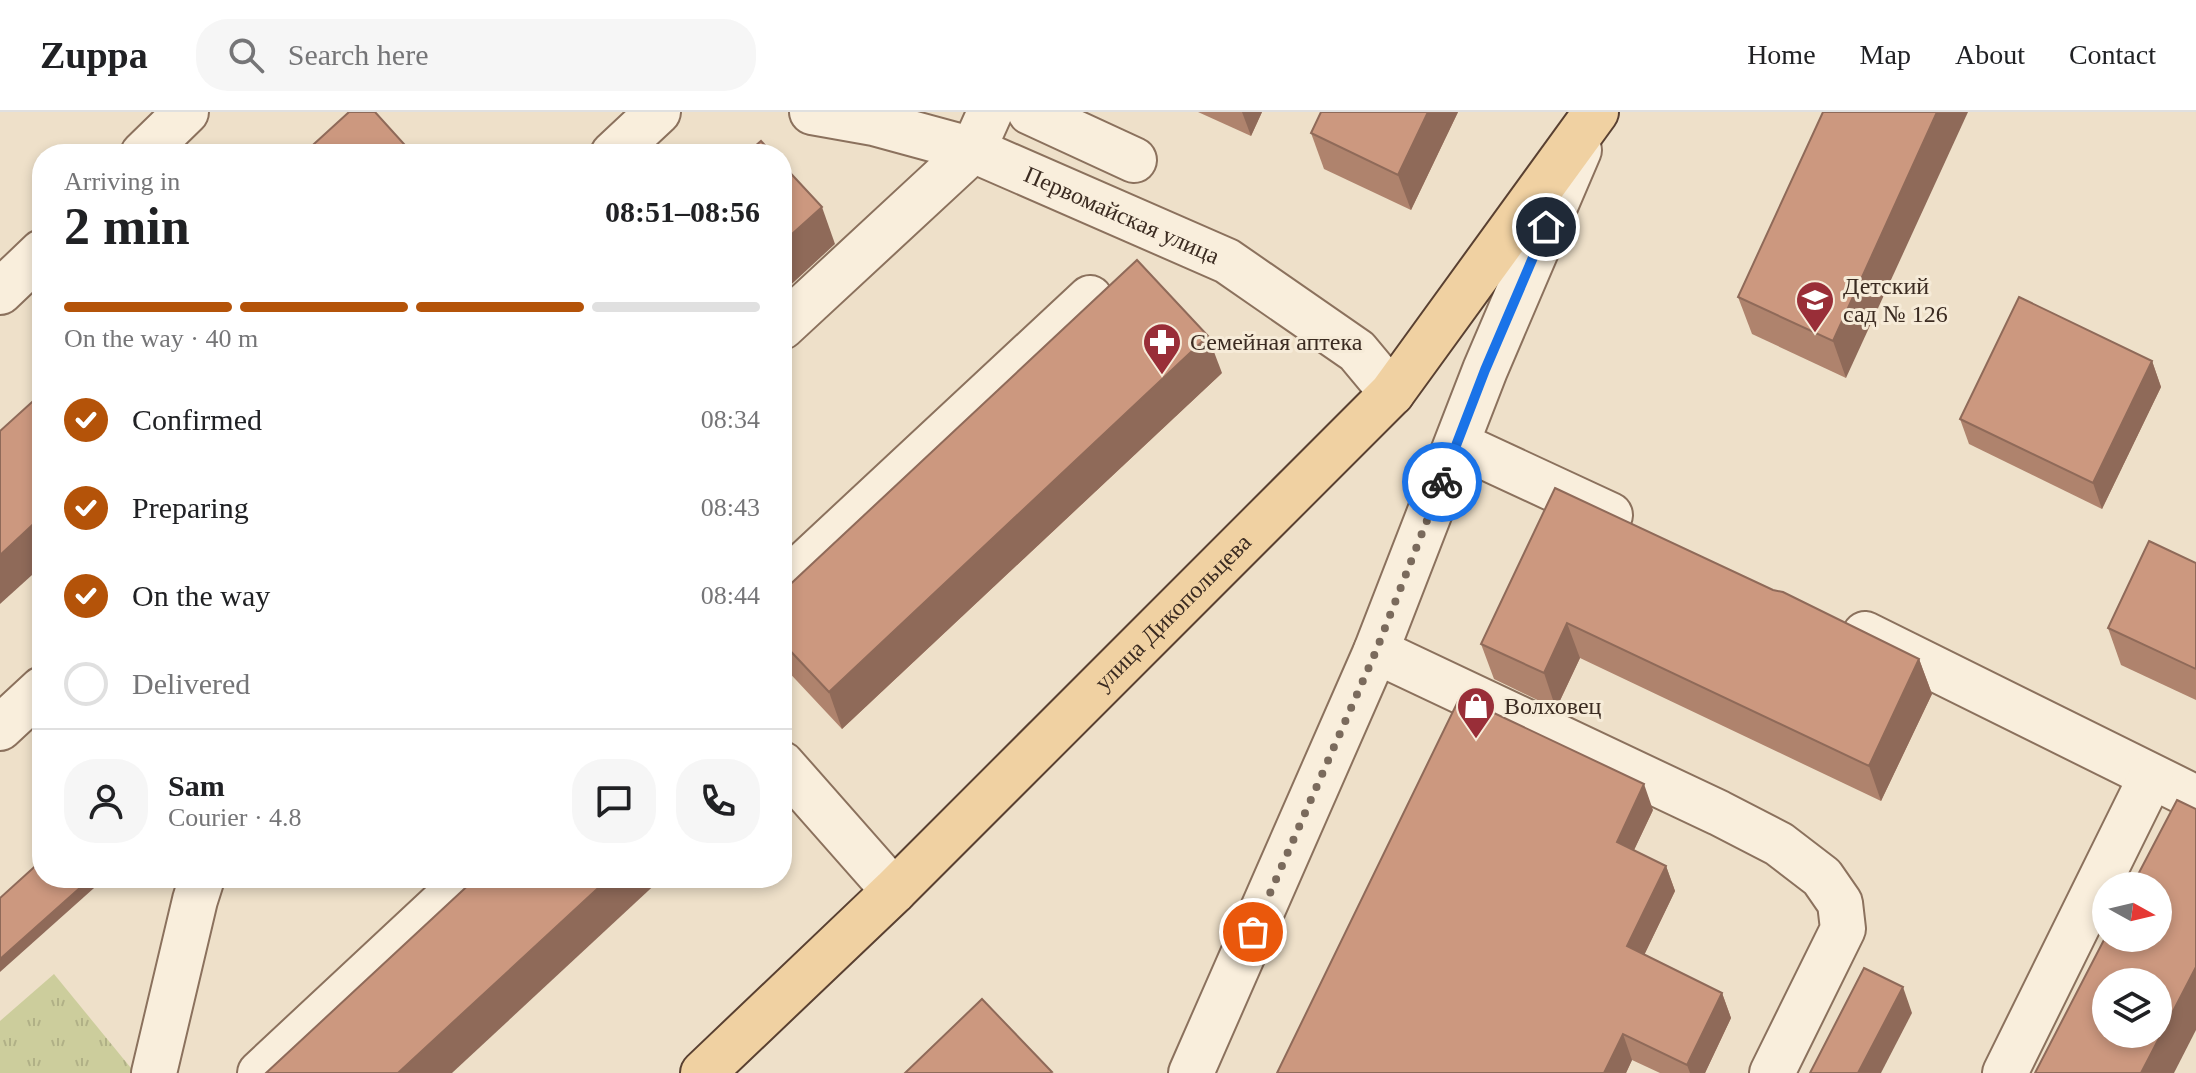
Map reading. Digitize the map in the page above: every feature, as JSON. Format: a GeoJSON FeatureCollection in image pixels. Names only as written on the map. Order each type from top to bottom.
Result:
{"type":"FeatureCollection","features":[{"type":"Feature","properties":{"kind":"main road","name":"улица Дикопольцева"},"geometry":{"type":"LineString","coordinates":[[703,1073],[894,891],[1392,393],[1596,112]]}},
{"type":"Feature","properties":{"kind":"street"},"geometry":{"type":"LineString","coordinates":[[153,144],[186,112]]}},
{"type":"Feature","properties":{"kind":"street"},"geometry":{"type":"LineString","coordinates":[[624,144],[658,112]]}},
{"type":"Feature","properties":{"kind":"street","name":"Первомайская улица"},"geometry":{"type":"LineString","coordinates":[[812,112],[898,129],[981,131],[1227,261],[1357,351],[1392,393]]}},
{"type":"Feature","properties":{"kind":"street"},"geometry":{"type":"LineString","coordinates":[[1030,112],[1134,160]]}},
{"type":"Feature","properties":{"kind":"street"},"geometry":{"type":"LineString","coordinates":[[1191,1073],[1376,651],[1485,370],[1596,112]]}},
{"type":"Feature","properties":{"kind":"street"},"geometry":{"type":"LineString","coordinates":[[792,317],[981,131]]}},
{"type":"Feature","properties":{"kind":"street"},"geometry":{"type":"LineString","coordinates":[[0,292],[32,262]]}},
{"type":"Feature","properties":{"kind":"street"},"geometry":{"type":"LineString","coordinates":[[792,576],[1090,298]]}},
{"type":"Feature","properties":{"kind":"street"},"geometry":{"type":"LineString","coordinates":[[1457,444],[1638,529]]}},
{"type":"Feature","properties":{"kind":"street"},"geometry":{"type":"LineString","coordinates":[[1857,629],[2196,798]]}},
{"type":"Feature","properties":{"kind":"street"},"geometry":{"type":"LineString","coordinates":[[1376,651],[1719,813],[1779,844],[1822,877],[1840,903],[1843,929],[1772,1073]]}},
{"type":"Feature","properties":{"kind":"street"},"geometry":{"type":"LineString","coordinates":[[0,728],[32,698]]}},
{"type":"Feature","properties":{"kind":"street"},"geometry":{"type":"LineString","coordinates":[[792,775],[894,891]]}},
{"type":"Feature","properties":{"kind":"street"},"geometry":{"type":"LineString","coordinates":[[2005,1073],[2151,777]]}},
{"type":"Feature","properties":{"kind":"street"},"geometry":{"type":"LineString","coordinates":[[154,1073],[199,888]]}},
{"type":"Feature","properties":{"kind":"street"},"geometry":{"type":"LineString","coordinates":[[260,1073],[458,888]]}},
{"type":"Feature","properties":{"kind":"green space"},"geometry":{"type":"Polygon","coordinates":[[[54,974],[135,1073],[0,1073],[0,1021],[54,974]]]}},
{"type":"Feature","properties":{"kind":"building"},"geometry":{"type":"Polygon","coordinates":[[[349,112],[375,112],[404,144],[314,144],[349,112]]]}},
{"type":"Feature","properties":{"kind":"building"},"geometry":{"type":"Polygon","coordinates":[[[1321,112],[1428,112],[1398,175],[1311,133],[1321,112]]]}},
{"type":"Feature","properties":{"kind":"building"},"geometry":{"type":"Polygon","coordinates":[[[1823,112],[1937,112],[1833,341],[1738,297],[1823,112]]]}},
{"type":"Feature","properties":{"kind":"building"},"geometry":{"type":"Polygon","coordinates":[[[792,175],[822,207],[792,234],[792,175]]]}},
{"type":"Feature","properties":{"kind":"building"},"geometry":{"type":"Polygon","coordinates":[[[1137,260],[1208,336],[829,692],[792,653],[792,583],[1137,260]]]}},
{"type":"Feature","properties":{"kind":"building"},"geometry":{"type":"Polygon","coordinates":[[[2019,297],[2152,361],[2093,483],[1960,419],[2019,297]]]}},
{"type":"Feature","properties":{"kind":"building"},"geometry":{"type":"Polygon","coordinates":[[[32,402],[32,525],[0,555],[0,431],[32,402]]]}},
{"type":"Feature","properties":{"kind":"building"},"geometry":{"type":"Polygon","coordinates":[[[1555,488],[1783,592],[1919,659],[1869,766],[1567,623],[1544,673],[1481,644],[1555,488]]]}},
{"type":"Feature","properties":{"kind":"building"},"geometry":{"type":"Polygon","coordinates":[[[2149,541],[2196,563],[2196,669],[2108,628],[2149,541]]]}},
{"type":"Feature","properties":{"kind":"building"},"geometry":{"type":"Polygon","coordinates":[[[1460,697],[1644,784],[1617,842],[1666,866],[1627,946],[1722,993],[1687,1065],[1623,1034],[1604,1073],[1277,1073],[1460,697]]]}},
{"type":"Feature","properties":{"kind":"building"},"geometry":{"type":"Polygon","coordinates":[[[2177,800],[2196,809],[2196,967],[2172,1013],[2172,968],[2092,968],[2092,1048],[2154,1048],[2141,1073],[2035,1073],[2098,952],[2172,952],[2172,872],[2139,872],[2177,800]]]}},
{"type":"Feature","properties":{"kind":"building"},"geometry":{"type":"Polygon","coordinates":[[[32,869],[32,888],[80,888],[0,959],[0,898],[32,869]]]}},
{"type":"Feature","properties":{"kind":"building"},"geometry":{"type":"Polygon","coordinates":[[[465,888],[598,888],[398,1073],[266,1073],[465,888]]]}},
{"type":"Feature","properties":{"kind":"building"},"geometry":{"type":"Polygon","coordinates":[[[1864,968],[1903,987],[1858,1073],[1810,1073],[1864,968]]]}},
{"type":"Feature","properties":{"kind":"building"},"geometry":{"type":"Polygon","coordinates":[[[982,999],[1052,1072],[905,1073],[982,999]]]}},
{"type":"Feature","properties":{"kind":"way so far"},"geometry":{"type":"LineString","coordinates":[[1253,932],[1376,651],[1442,482]]}},
{"type":"Feature","properties":{"kind":"place","name":"Детский сад № 126"},"geometry":{"type":"Point","coordinates":[1815,334]}},
{"type":"Feature","properties":{"kind":"place","name":"Семейная аптека"},"geometry":{"type":"Point","coordinates":[1162,376]}},
{"type":"Feature","properties":{"kind":"place","name":"Волховец"},"geometry":{"type":"Point","coordinates":[1476,740]}},
{"type":"Feature","properties":{"kind":"route"},"geometry":{"type":"LineString","coordinates":[[1442,482],[1485,370],[1546,227]]}}]}
